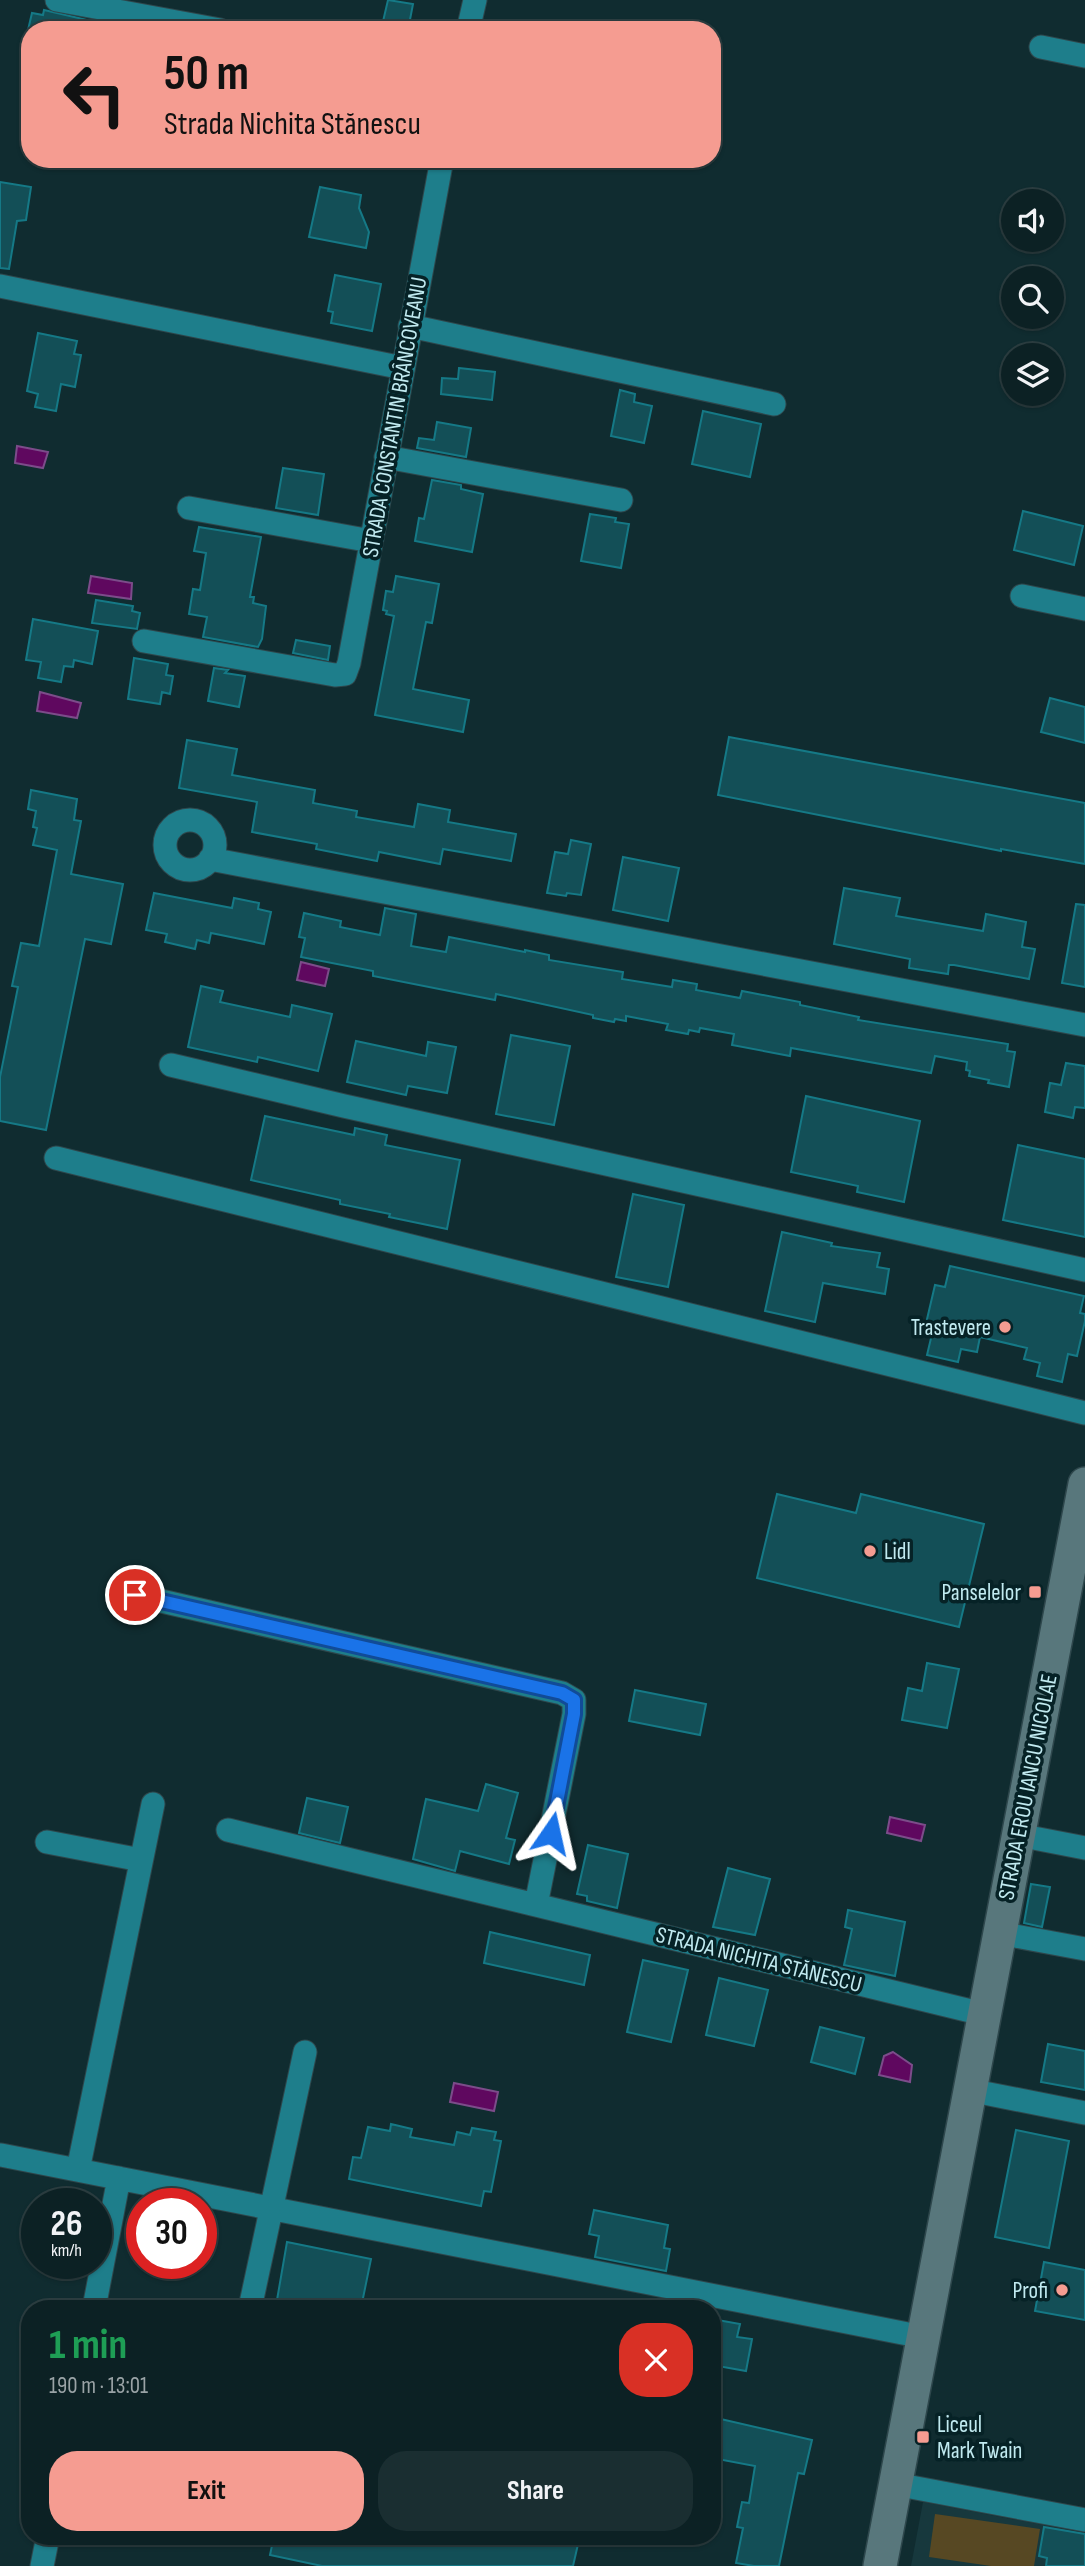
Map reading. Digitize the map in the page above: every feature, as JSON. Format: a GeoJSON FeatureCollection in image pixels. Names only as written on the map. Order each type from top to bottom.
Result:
{"type":"FeatureCollection","features":[{"type":"Feature","properties":{"kind":"street"},"geometry":{"type":"LineString","coordinates":[[57,0],[171,21]]}},
{"type":"Feature","properties":{"kind":"street"},"geometry":{"type":"LineString","coordinates":[[470,21],[474,0]]}},
{"type":"Feature","properties":{"kind":"street"},"geometry":{"type":"LineString","coordinates":[[1041,47],[1085,56]]}},
{"type":"Feature","properties":{"kind":"street","name":"STRADA CONSTANTIN BRÂNCOVEANU"},"geometry":{"type":"LineString","coordinates":[[144,641],[335,675],[345,674],[440,168]]}},
{"type":"Feature","properties":{"kind":"street"},"geometry":{"type":"LineString","coordinates":[[0,286],[403,368]]}},
{"type":"Feature","properties":{"kind":"street"},"geometry":{"type":"LineString","coordinates":[[410,326],[774,404]]}},
{"type":"Feature","properties":{"kind":"street"},"geometry":{"type":"LineString","coordinates":[[386,457],[621,500]]}},
{"type":"Feature","properties":{"kind":"street"},"geometry":{"type":"LineString","coordinates":[[189,508],[371,541]]}},
{"type":"Feature","properties":{"kind":"street"},"geometry":{"type":"LineString","coordinates":[[1022,596],[1085,609]]}},
{"type":"Feature","properties":{"kind":"street"},"geometry":{"type":"LineString","coordinates":[[210,859],[1085,1025]]}},
{"type":"Feature","properties":{"kind":"street"},"geometry":{"type":"LineString","coordinates":[[171,1065],[344,1106],[1085,1270]]}},
{"type":"Feature","properties":{"kind":"street"},"geometry":{"type":"LineString","coordinates":[[56,1158],[1085,1413]]}},
{"type":"Feature","properties":{"kind":"street","name":"STRADA EROU IANCU NICOLAE"},"geometry":{"type":"LineString","coordinates":[[880,2566],[983,2014],[1080,1536],[1085,1484]]}},
{"type":"Feature","properties":{"kind":"street"},"geometry":{"type":"LineString","coordinates":[[135,1595],[562,1693],[574,1700],[574,1714],[536,1905]]}},
{"type":"Feature","properties":{"kind":"street"},"geometry":{"type":"LineString","coordinates":[[78,2170],[153,1804]]}},
{"type":"Feature","properties":{"kind":"street","name":"STRADA NICHITA STĂNESCU"},"geometry":{"type":"LineString","coordinates":[[228,1830],[983,2014]]}},
{"type":"Feature","properties":{"kind":"street"},"geometry":{"type":"LineString","coordinates":[[1018,1835],[1085,1848]]}},
{"type":"Feature","properties":{"kind":"street"},"geometry":{"type":"LineString","coordinates":[[47,1842],[141,1860]]}},
{"type":"Feature","properties":{"kind":"street"},"geometry":{"type":"LineString","coordinates":[[999,1933],[1085,1949]]}},
{"type":"Feature","properties":{"kind":"street"},"geometry":{"type":"LineString","coordinates":[[252,2300],[305,2052]]}},
{"type":"Feature","properties":{"kind":"street"},"geometry":{"type":"LineString","coordinates":[[969,2090],[1085,2113]]}},
{"type":"Feature","properties":{"kind":"street"},"geometry":{"type":"LineString","coordinates":[[1,2155],[923,2337]]}},
{"type":"Feature","properties":{"kind":"street"},"geometry":{"type":"LineString","coordinates":[[95,2300],[119,2178]]}},
{"type":"Feature","properties":{"kind":"street"},"geometry":{"type":"LineString","coordinates":[[895,2484],[1085,2520]]}},
{"type":"Feature","properties":{"kind":"street"},"geometry":{"type":"LineString","coordinates":[[42,2566],[46,2545]]}},
{"type":"Feature","properties":{"kind":"shaded area"},"geometry":{"type":"Polygon","coordinates":[[[17,446],[48,452],[43,468],[15,463],[17,446]]]}},
{"type":"Feature","properties":{"kind":"shaded area"},"geometry":{"type":"Polygon","coordinates":[[[91,576],[132,583],[131,599],[88,593],[91,576]]]}},
{"type":"Feature","properties":{"kind":"shaded area"},"geometry":{"type":"Polygon","coordinates":[[[40,692],[81,703],[77,718],[37,711],[40,692]]]}},
{"type":"Feature","properties":{"kind":"shaded area"},"geometry":{"type":"Polygon","coordinates":[[[301,962],[329,969],[325,986],[297,980],[301,962]]]}},
{"type":"Feature","properties":{"kind":"shaded area"},"geometry":{"type":"Polygon","coordinates":[[[890,1817],[925,1825],[921,1841],[887,1833],[890,1817]]]}},
{"type":"Feature","properties":{"kind":"shaded area"},"geometry":{"type":"Polygon","coordinates":[[[893,2052],[912,2065],[910,2082],[879,2075],[884,2056],[893,2052]]]}},
{"type":"Feature","properties":{"kind":"shaded area"},"geometry":{"type":"Polygon","coordinates":[[[454,2083],[498,2092],[494,2111],[450,2102],[454,2083]]]}},
{"type":"Feature","properties":{"kind":"shaded area"},"geometry":{"type":"Polygon","coordinates":[[[923,2502],[1085,2533],[1085,2566],[911,2566],[923,2502]]]}},
{"type":"Feature","properties":{"kind":"shaded area"},"geometry":{"type":"Polygon","coordinates":[[[935,2514],[1040,2529],[1034,2566],[991,2566],[929,2557],[935,2514]]]}},
{"type":"Feature","properties":{"kind":"building"},"geometry":{"type":"Polygon","coordinates":[[[388,0],[413,4],[410,21],[383,21],[388,0]]]}},
{"type":"Feature","properties":{"kind":"building"},"geometry":{"type":"Polygon","coordinates":[[[44,10],[91,21],[30,21],[32,13],[43,15],[44,10]]]}},
{"type":"Feature","properties":{"kind":"building"},"geometry":{"type":"Polygon","coordinates":[[[0,182],[31,187],[26,220],[17,221],[9,269],[0,268],[0,182]]]}},
{"type":"Feature","properties":{"kind":"building"},"geometry":{"type":"Polygon","coordinates":[[[320,187],[361,195],[359,208],[369,232],[366,248],[309,237],[320,187]]]}},
{"type":"Feature","properties":{"kind":"building"},"geometry":{"type":"Polygon","coordinates":[[[335,275],[381,284],[372,331],[331,323],[333,312],[328,311],[335,275]]]}},
{"type":"Feature","properties":{"kind":"building"},"geometry":{"type":"Polygon","coordinates":[[[38,333],[77,341],[74,354],[81,355],[75,387],[61,384],[56,411],[35,407],[38,394],[27,391],[38,333]]]}},
{"type":"Feature","properties":{"kind":"building"},"geometry":{"type":"Polygon","coordinates":[[[459,368],[495,372],[492,400],[441,394],[442,378],[458,379],[459,368]]]}},
{"type":"Feature","properties":{"kind":"building"},"geometry":{"type":"Polygon","coordinates":[[[620,390],[635,394],[634,402],[652,406],[644,443],[611,436],[620,390]]]}},
{"type":"Feature","properties":{"kind":"building"},"geometry":{"type":"Polygon","coordinates":[[[703,411],[761,424],[750,477],[692,464],[703,411]]]}},
{"type":"Feature","properties":{"kind":"building"},"geometry":{"type":"Polygon","coordinates":[[[437,422],[471,428],[466,457],[417,448],[419,438],[434,440],[437,422]]]}},
{"type":"Feature","properties":{"kind":"building"},"geometry":{"type":"Polygon","coordinates":[[[283,468],[324,474],[318,515],[276,508],[283,468]]]}},
{"type":"Feature","properties":{"kind":"building"},"geometry":{"type":"Polygon","coordinates":[[[432,480],[461,485],[461,489],[483,494],[472,552],[415,541],[419,518],[424,519],[432,480]]]}},
{"type":"Feature","properties":{"kind":"building"},"geometry":{"type":"Polygon","coordinates":[[[1023,511],[1083,526],[1074,565],[1014,550],[1023,511]]]}},
{"type":"Feature","properties":{"kind":"building"},"geometry":{"type":"Polygon","coordinates":[[[590,514],[616,518],[615,522],[629,524],[621,568],[581,561],[590,514]]]}},
{"type":"Feature","properties":{"kind":"building"},"geometry":{"type":"Polygon","coordinates":[[[199,527],[261,537],[250,597],[254,597],[253,603],[266,606],[262,639],[258,647],[203,637],[207,617],[189,614],[193,589],[200,590],[206,553],[194,551],[199,527]]]}},
{"type":"Feature","properties":{"kind":"building"},"geometry":{"type":"Polygon","coordinates":[[[396,576],[439,584],[432,623],[426,622],[413,689],[469,700],[463,732],[375,715],[394,616],[383,610],[386,591],[393,592],[396,576]]]}},
{"type":"Feature","properties":{"kind":"building"},"geometry":{"type":"Polygon","coordinates":[[[96,600],[133,606],[132,611],[140,613],[137,629],[92,623],[96,600]]]}},
{"type":"Feature","properties":{"kind":"building"},"geometry":{"type":"Polygon","coordinates":[[[33,619],[98,631],[92,664],[74,660],[73,667],[64,666],[61,682],[38,678],[41,662],[26,660],[33,619]]]}},
{"type":"Feature","properties":{"kind":"building"},"geometry":{"type":"Polygon","coordinates":[[[296,640],[330,646],[328,660],[293,653],[296,640]]]}},
{"type":"Feature","properties":{"kind":"building"},"geometry":{"type":"Polygon","coordinates":[[[134,658],[168,664],[166,675],[173,676],[170,694],[162,692],[160,704],[128,699],[134,658]]]}},
{"type":"Feature","properties":{"kind":"building"},"geometry":{"type":"Polygon","coordinates":[[[214,668],[245,676],[239,707],[208,701],[214,668]]]}},
{"type":"Feature","properties":{"kind":"building"},"geometry":{"type":"Polygon","coordinates":[[[1050,698],[1085,707],[1085,743],[1041,732],[1050,698]]]}},
{"type":"Feature","properties":{"kind":"building"},"geometry":{"type":"Polygon","coordinates":[[[729,737],[1085,803],[1085,864],[1001,851],[718,795],[729,737]]]}},
{"type":"Feature","properties":{"kind":"building"},"geometry":{"type":"Polygon","coordinates":[[[187,740],[237,749],[232,775],[315,790],[313,803],[357,811],[356,817],[414,827],[418,804],[450,810],[448,822],[516,834],[511,861],[443,849],[440,864],[379,852],[377,861],[316,849],[317,844],[252,832],[257,802],[179,788],[187,740]]]}},
{"type":"Feature","properties":{"kind":"building"},"geometry":{"type":"Polygon","coordinates":[[[31,790],[77,799],[74,820],[81,821],[71,874],[123,884],[111,944],[85,939],[46,1130],[0,1121],[0,1077],[18,987],[12,986],[21,943],[39,946],[57,850],[33,845],[37,828],[33,827],[36,811],[28,809],[31,790]]]}},
{"type":"Feature","properties":{"kind":"building"},"geometry":{"type":"Polygon","coordinates":[[[571,840],[591,844],[581,895],[547,893],[555,852],[568,854],[571,840]]]}},
{"type":"Feature","properties":{"kind":"building"},"geometry":{"type":"Polygon","coordinates":[[[623,857],[679,868],[668,921],[613,910],[623,857]]]}},
{"type":"Feature","properties":{"kind":"building"},"geometry":{"type":"Polygon","coordinates":[[[844,888],[900,898],[896,916],[983,931],[986,914],[1026,922],[1022,947],[1035,949],[1029,979],[954,965],[949,965],[948,974],[909,968],[910,959],[834,944],[844,888]]]}},
{"type":"Feature","properties":{"kind":"building"},"geometry":{"type":"Polygon","coordinates":[[[154,893],[232,908],[234,898],[259,903],[258,909],[271,912],[264,944],[211,933],[209,943],[197,940],[195,949],[165,942],[167,934],[146,930],[154,893]]]}},
{"type":"Feature","properties":{"kind":"building"},"geometry":{"type":"Polygon","coordinates":[[[1076,904],[1085,905],[1085,987],[1062,983],[1076,904]]]}},
{"type":"Feature","properties":{"kind":"building"},"geometry":{"type":"Polygon","coordinates":[[[385,908],[416,914],[411,946],[446,952],[449,937],[549,955],[549,960],[623,972],[622,979],[672,987],[673,980],[697,984],[696,990],[740,998],[742,991],[800,1002],[800,1005],[859,1017],[858,1020],[1008,1044],[1007,1051],[1015,1052],[1009,1087],[969,1076],[970,1071],[966,1070],[967,1062],[935,1056],[931,1073],[791,1048],[790,1056],[732,1045],[734,1034],[700,1028],[699,1032],[689,1030],[688,1034],[666,1030],[668,1024],[626,1016],[626,1021],[615,1019],[614,1022],[496,994],[495,1000],[373,976],[373,971],[301,957],[305,938],[299,937],[304,913],[341,921],[340,927],[380,935],[385,908]]]}},
{"type":"Feature","properties":{"kind":"building"},"geometry":{"type":"Polygon","coordinates":[[[201,986],[223,991],[220,1002],[290,1017],[292,1005],[332,1014],[318,1071],[258,1057],[257,1062],[188,1047],[201,986]]]}},
{"type":"Feature","properties":{"kind":"building"},"geometry":{"type":"Polygon","coordinates":[[[511,1035],[570,1046],[554,1125],[496,1114],[511,1035]]]}},
{"type":"Feature","properties":{"kind":"building"},"geometry":{"type":"Polygon","coordinates":[[[356,1041],[426,1056],[428,1042],[456,1047],[447,1093],[408,1086],[406,1095],[347,1082],[356,1041]]]}},
{"type":"Feature","properties":{"kind":"building"},"geometry":{"type":"Polygon","coordinates":[[[1066,1063],[1085,1066],[1085,1108],[1075,1107],[1073,1118],[1045,1112],[1050,1083],[1061,1085],[1066,1063]]]}},
{"type":"Feature","properties":{"kind":"building"},"geometry":{"type":"Polygon","coordinates":[[[806,1096],[920,1121],[904,1202],[857,1192],[858,1186],[791,1172],[806,1096]]]}},
{"type":"Feature","properties":{"kind":"building"},"geometry":{"type":"Polygon","coordinates":[[[265,1116],[354,1135],[355,1128],[387,1135],[385,1145],[460,1160],[447,1229],[389,1217],[390,1214],[340,1204],[340,1200],[251,1180],[265,1116]]]}},
{"type":"Feature","properties":{"kind":"building"},"geometry":{"type":"Polygon","coordinates":[[[1018,1145],[1085,1159],[1085,1237],[1003,1220],[1018,1145]]]}},
{"type":"Feature","properties":{"kind":"building"},"geometry":{"type":"Polygon","coordinates":[[[633,1194],[684,1205],[668,1287],[616,1277],[633,1194]]]}},
{"type":"Feature","properties":{"kind":"building"},"geometry":{"type":"Polygon","coordinates":[[[782,1232],[832,1243],[831,1246],[880,1253],[877,1267],[889,1269],[885,1294],[823,1283],[815,1322],[765,1311],[782,1232]]]}},
{"type":"Feature","properties":{"kind":"building","name":"Trastevere"},"geometry":{"type":"Polygon","coordinates":[[[950,1266],[1084,1296],[1080,1313],[1085,1314],[1085,1321],[1077,1356],[1068,1354],[1062,1382],[1037,1376],[1040,1363],[1024,1359],[1027,1348],[980,1337],[977,1352],[961,1349],[958,1362],[927,1355],[932,1334],[924,1332],[935,1285],[945,1287],[950,1266]]]}},
{"type":"Feature","properties":{"kind":"building","name":"Lidl"},"geometry":{"type":"Polygon","coordinates":[[[777,1494],[856,1513],[861,1494],[984,1524],[959,1627],[757,1578],[777,1494]]]}},
{"type":"Feature","properties":{"kind":"building"},"geometry":{"type":"Polygon","coordinates":[[[927,1663],[959,1669],[947,1728],[902,1720],[908,1688],[922,1691],[927,1663]]]}},
{"type":"Feature","properties":{"kind":"building"},"geometry":{"type":"Polygon","coordinates":[[[635,1690],[706,1704],[700,1735],[629,1721],[635,1690]]]}},
{"type":"Feature","properties":{"kind":"building"},"geometry":{"type":"Polygon","coordinates":[[[486,1784],[518,1793],[506,1838],[515,1840],[509,1864],[460,1851],[455,1871],[413,1859],[426,1799],[478,1811],[486,1784]]]}},
{"type":"Feature","properties":{"kind":"building"},"geometry":{"type":"Polygon","coordinates":[[[307,1798],[348,1807],[340,1843],[299,1833],[307,1798]]]}},
{"type":"Feature","properties":{"kind":"building"},"geometry":{"type":"Polygon","coordinates":[[[588,1845],[628,1854],[617,1908],[587,1901],[587,1896],[577,1894],[588,1845]]]}},
{"type":"Feature","properties":{"kind":"building"},"geometry":{"type":"Polygon","coordinates":[[[728,1868],[770,1879],[755,1935],[713,1927],[728,1868]]]}},
{"type":"Feature","properties":{"kind":"building"},"geometry":{"type":"Polygon","coordinates":[[[1031,1884],[1050,1887],[1042,1927],[1024,1923],[1031,1884]]]}},
{"type":"Feature","properties":{"kind":"building"},"geometry":{"type":"Polygon","coordinates":[[[848,1910],[905,1922],[895,1976],[844,1965],[852,1929],[845,1927],[848,1910]]]}},
{"type":"Feature","properties":{"kind":"building"},"geometry":{"type":"Polygon","coordinates":[[[490,1932],[590,1955],[584,1985],[484,1963],[490,1932]]]}},
{"type":"Feature","properties":{"kind":"building"},"geometry":{"type":"Polygon","coordinates":[[[643,1960],[688,1970],[671,2042],[627,2032],[643,1960]]]}},
{"type":"Feature","properties":{"kind":"building"},"geometry":{"type":"Polygon","coordinates":[[[719,1978],[768,1990],[754,2046],[706,2035],[719,1978]]]}},
{"type":"Feature","properties":{"kind":"building"},"geometry":{"type":"Polygon","coordinates":[[[820,2027],[864,2038],[855,2074],[811,2062],[820,2027]]]}},
{"type":"Feature","properties":{"kind":"building"},"geometry":{"type":"Polygon","coordinates":[[[1048,2044],[1085,2051],[1085,2090],[1041,2082],[1048,2044]]]}},
{"type":"Feature","properties":{"kind":"building"},"geometry":{"type":"Polygon","coordinates":[[[391,2124],[412,2129],[410,2137],[454,2145],[457,2132],[470,2135],[472,2128],[496,2132],[494,2140],[501,2141],[491,2192],[484,2191],[481,2206],[349,2179],[353,2157],[361,2158],[368,2127],[390,2131],[391,2124]]]}},
{"type":"Feature","properties":{"kind":"building"},"geometry":{"type":"Polygon","coordinates":[[[1016,2130],[1069,2141],[1049,2248],[995,2237],[1016,2130]]]}},
{"type":"Feature","properties":{"kind":"building"},"geometry":{"type":"Polygon","coordinates":[[[594,2210],[668,2225],[664,2248],[670,2249],[666,2271],[595,2257],[599,2236],[589,2234],[594,2210]]]}},
{"type":"Feature","properties":{"kind":"building"},"geometry":{"type":"Polygon","coordinates":[[[287,2242],[371,2259],[363,2300],[277,2300],[287,2242]]]}},
{"type":"Feature","properties":{"kind":"building","name":"Profi"},"geometry":{"type":"Polygon","coordinates":[[[1044,2262],[1085,2270],[1085,2320],[1035,2311],[1044,2262]]]}},
{"type":"Feature","properties":{"kind":"building"},"geometry":{"type":"Polygon","coordinates":[[[721,2321],[740,2324],[737,2337],[752,2339],[746,2371],[721,2367],[721,2321]]]}},
{"type":"Feature","properties":{"kind":"building"},"geometry":{"type":"Polygon","coordinates":[[[721,2419],[812,2440],[804,2474],[798,2473],[779,2566],[736,2563],[743,2528],[737,2527],[742,2502],[749,2503],[755,2466],[721,2460],[721,2419]]]}},
{"type":"Feature","properties":{"kind":"building"},"geometry":{"type":"Polygon","coordinates":[[[1044,2527],[1085,2534],[1085,2566],[1046,2566],[1047,2558],[1039,2556],[1044,2527]]]}},
{"type":"Feature","properties":{"kind":"building"},"geometry":{"type":"Polygon","coordinates":[[[272,2545],[578,2545],[573,2566],[322,2566],[270,2555],[272,2545]]]}},
{"type":"Feature","properties":{"kind":"place","name":"Trastevere"},"geometry":{"type":"Point","coordinates":[1005,1327]}},
{"type":"Feature","properties":{"kind":"place","name":"Lidl"},"geometry":{"type":"Point","coordinates":[870,1551]}},
{"type":"Feature","properties":{"kind":"place","name":"Panselelor"},"geometry":{"type":"Point","coordinates":[1035,1592]}},
{"type":"Feature","properties":{"kind":"place","name":"Profi"},"geometry":{"type":"Point","coordinates":[1062,2290]}},
{"type":"Feature","properties":{"kind":"place","name":"Liceul Mark Twain"},"geometry":{"type":"Point","coordinates":[923,2437]}},
{"type":"Feature","properties":{"kind":"route"},"geometry":{"type":"LineString","coordinates":[[135,1595],[562,1693],[574,1700],[574,1714],[551,1833]]}}]}
